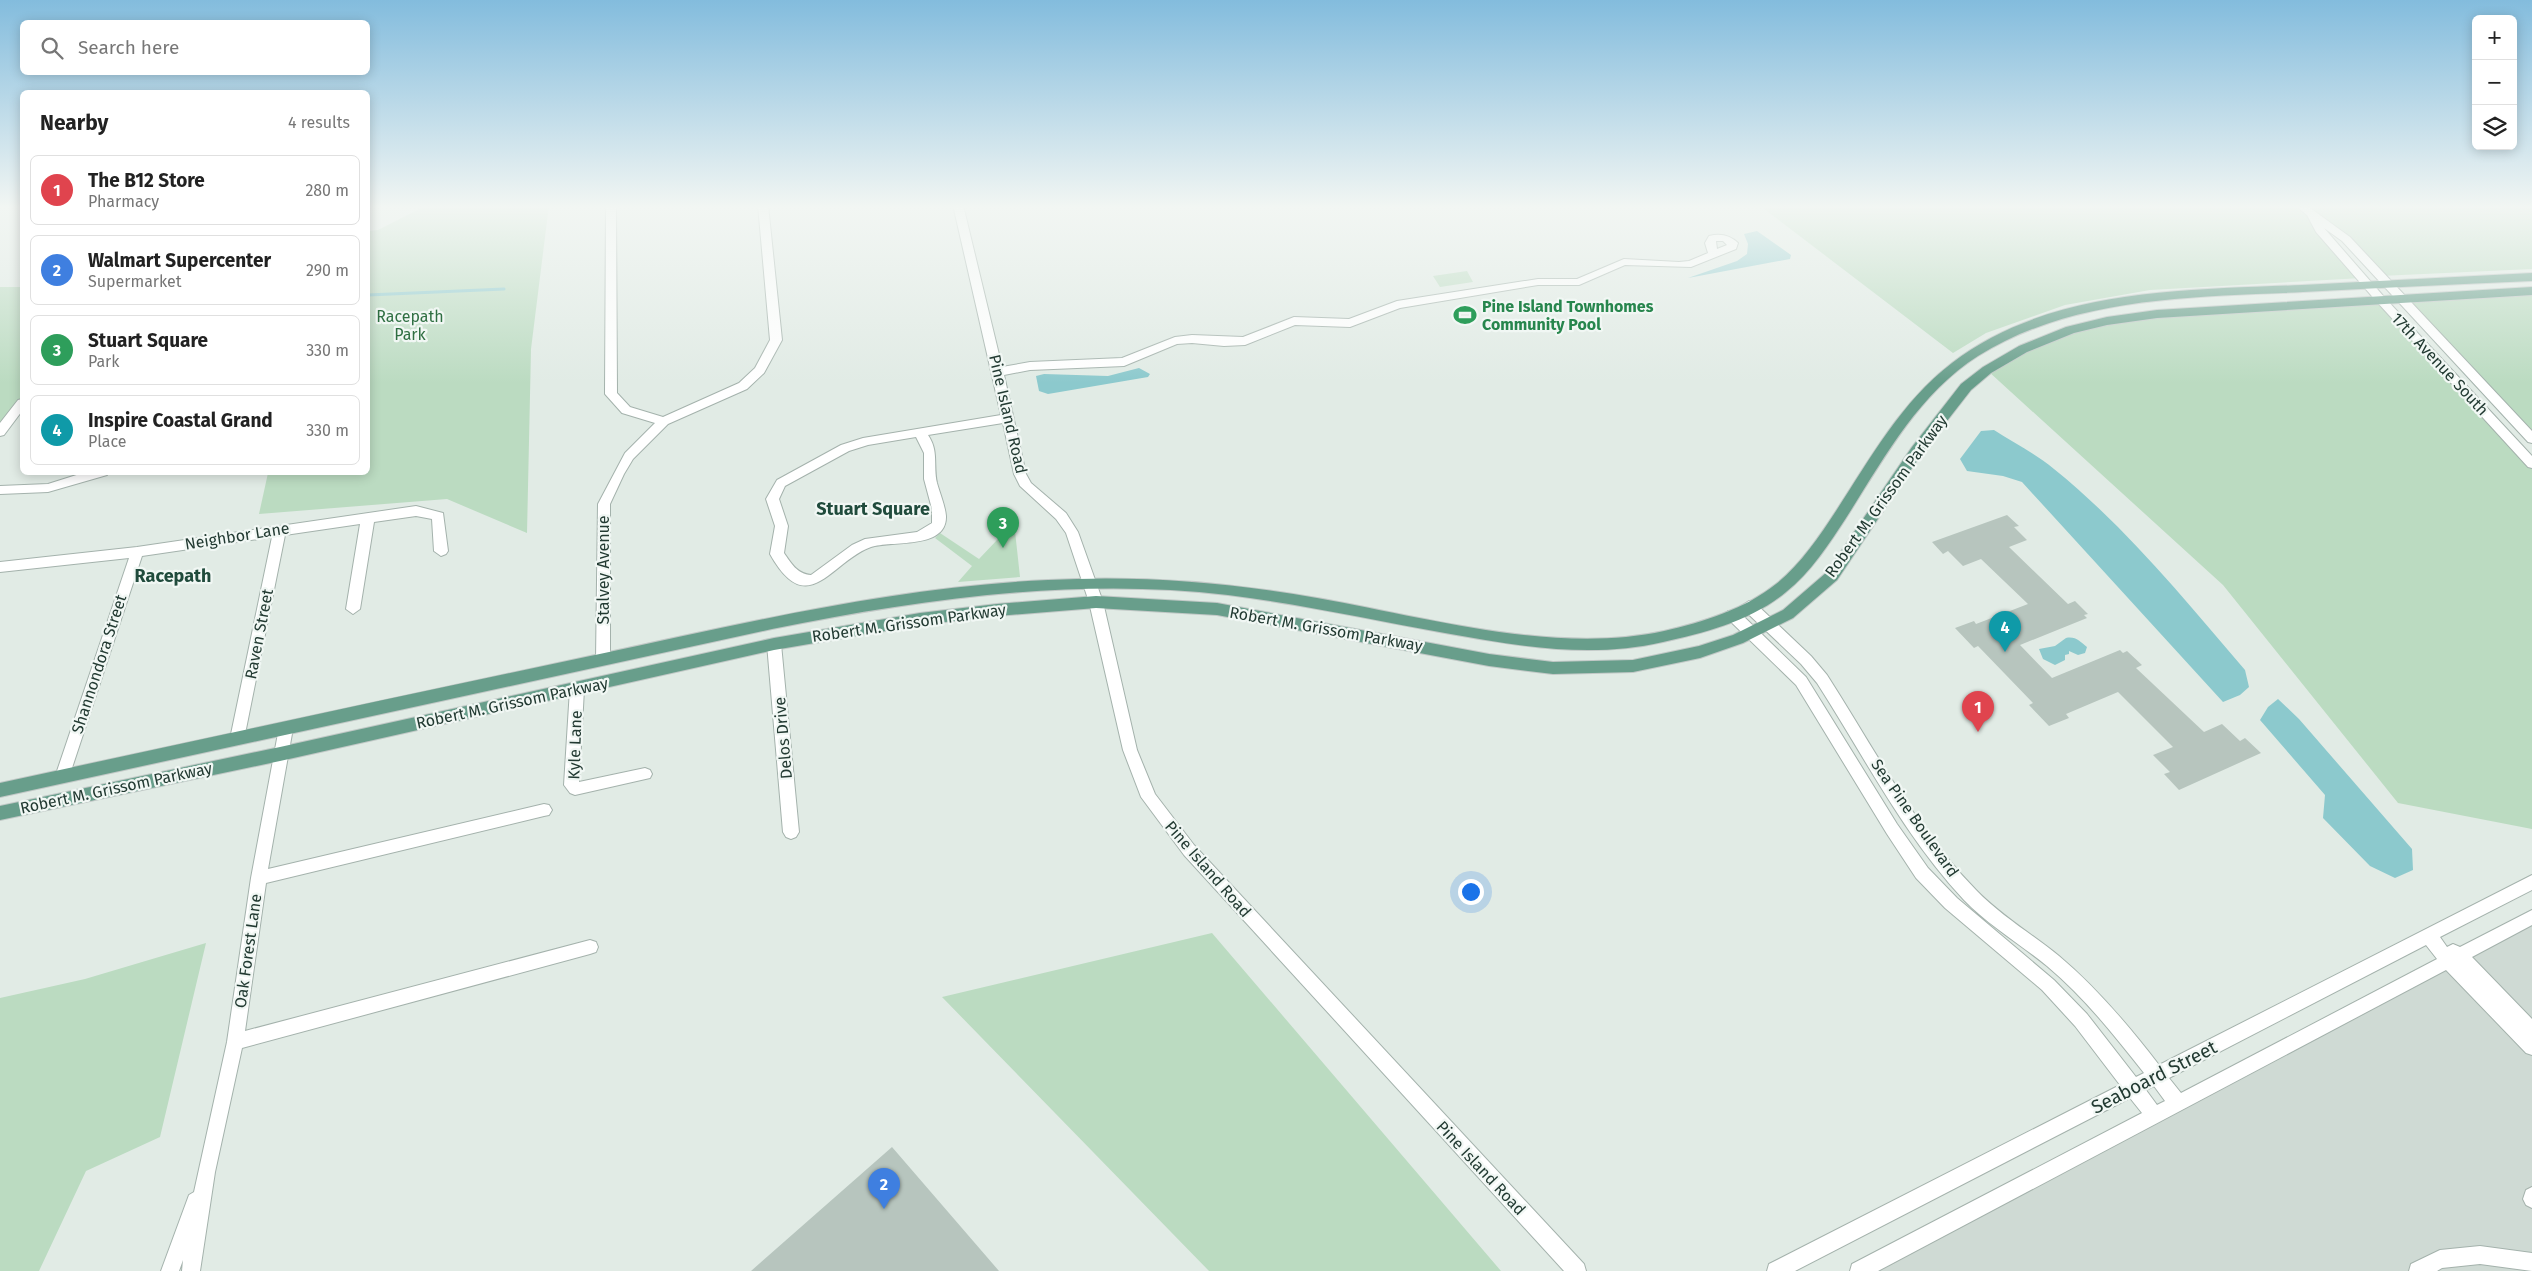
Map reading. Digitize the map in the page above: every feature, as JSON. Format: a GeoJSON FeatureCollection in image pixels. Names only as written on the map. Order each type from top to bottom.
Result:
{"type":"FeatureCollection","features":[{"type":"Feature","properties":{"kind":"main road","name":"Robert M. Grissom Parkway"},"geometry":{"type":"LineString","coordinates":[[0,790],[869,604],[952,593],[1090,583],[1194,587],[1251,593],[1521,641],[1569,645],[1612,644],[1653,638],[1702,626],[1733,614],[1778,591],[1818,549],[1906,418],[1942,376],[1973,354],[2009,334],[2072,311],[2128,300],[2192,294],[2532,277]]}},
{"type":"Feature","properties":{"kind":"main road","name":"Robert M. Grissom Parkway"},"geometry":{"type":"LineString","coordinates":[[0,813],[280,754],[774,644],[920,618],[997,610],[1096,602],[1216,609],[1489,660],[1553,668],[1633,666],[1700,652],[1769,624],[1795,609],[1832,576],[1917,450],[1966,386],[1987,370],[2022,349],[2070,330],[2107,321],[2157,314],[2532,291]]}},
{"type":"Feature","properties":{"kind":"main road"},"geometry":{"type":"LineString","coordinates":[[864,628],[873,618],[874,611],[869,604]]}},
{"type":"Feature","properties":{"kind":"street"},"geometry":{"type":"LineString","coordinates":[[611,264],[611,394],[626,410],[664,421]]}},
{"type":"Feature","properties":{"kind":"street","name":"Stalvey Avenue"},"geometry":{"type":"LineString","coordinates":[[603,660],[604,504],[629,456],[664,421],[743,386],[760,370],[776,340],[769,264]]}},
{"type":"Feature","properties":{"kind":"street","name":"Pine Island Road"},"geometry":{"type":"LineString","coordinates":[[972,264],[998,372],[1013,452],[1026,486],[1061,516],[1072,532],[1096,602],[1130,750],[1149,797],[1171,828],[1576,1271]]}},
{"type":"Feature","properties":{"kind":"street"},"geometry":{"type":"LineString","coordinates":[[998,372],[1030,366],[1124,362],[1175,341],[1192,339],[1224,342],[1245,341],[1294,320],[1350,323],[1369,318],[1397,305],[1532,283],[1579,282],[1619,264]]}},
{"type":"Feature","properties":{"kind":"street"},"geometry":{"type":"LineString","coordinates":[[1666,264],[1681,264]]}},
{"type":"Feature","properties":{"kind":"street","name":"17th Avenue South"},"geometry":{"type":"LineString","coordinates":[[2350,264],[2380,300],[2532,464]]}},
{"type":"Feature","properties":{"kind":"street","name":"17th Avenue South"},"geometry":{"type":"LineString","coordinates":[[2369,264],[2532,439]]}},
{"type":"Feature","properties":{"kind":"street"},"geometry":{"type":"LineString","coordinates":[[0,432],[20,407]]}},
{"type":"Feature","properties":{"kind":"street"},"geometry":{"type":"LineString","coordinates":[[919,433],[927,442],[930,452],[930,481],[939,515],[938,524],[930,532],[917,537],[878,540],[861,544],[844,556],[822,577],[811,581],[801,579],[786,568],[777,554],[782,530],[781,522],[771,503],[773,492],[781,483],[845,448],[867,440],[1006,418]]}},
{"type":"Feature","properties":{"kind":"street"},"geometry":{"type":"LineString","coordinates":[[0,490],[48,488],[93,475]]}},
{"type":"Feature","properties":{"kind":"street","name":"Neighbor Lane"},"geometry":{"type":"LineString","coordinates":[[0,567],[137,552],[416,511],[438,516],[441,551]]}},
{"type":"Feature","properties":{"kind":"street"},"geometry":{"type":"LineString","coordinates":[[354,609],[368,518]]}},
{"type":"Feature","properties":{"kind":"street","name":"Raven Street"},"geometry":{"type":"LineString","coordinates":[[236,739],[280,530]]}},
{"type":"Feature","properties":{"kind":"street","name":"Shannondora Street"},"geometry":{"type":"LineString","coordinates":[[62,777],[137,552]]}},
{"type":"Feature","properties":{"kind":"street","name":"Sea Pine Boulevard"},"geometry":{"type":"LineString","coordinates":[[1749,606],[1806,660],[1822,679],[1907,813],[1938,856],[1970,894],[2065,972],[2092,1000],[2178,1103]]}},
{"type":"Feature","properties":{"kind":"street","name":"Sea Pine Boulevard"},"geometry":{"type":"LineString","coordinates":[[1733,614],[1801,681],[1922,873],[1951,903],[2048,985],[2081,1020],[2155,1116]]}},
{"type":"Feature","properties":{"kind":"street","name":"Delos Drive"},"geometry":{"type":"LineString","coordinates":[[774,644],[791,832]]}},
{"type":"Feature","properties":{"kind":"street","name":"Kyle Lane"},"geometry":{"type":"LineString","coordinates":[[577,689],[571,786],[575,789],[645,774]]}},
{"type":"Feature","properties":{"kind":"street","name":"Oak Forest Lane"},"geometry":{"type":"LineString","coordinates":[[191,1271],[206,1172],[235,1042],[259,878],[286,728]]}},
{"type":"Feature","properties":{"kind":"street"},"geometry":{"type":"LineString","coordinates":[[1834,736],[1854,729]]}},
{"type":"Feature","properties":{"kind":"street"},"geometry":{"type":"LineString","coordinates":[[259,878],[544,810]]}},
{"type":"Feature","properties":{"kind":"street","name":"Seaboard Street"},"geometry":{"type":"LineString","coordinates":[[1776,1271],[2532,882]]}},
{"type":"Feature","properties":{"kind":"street","name":"Seaboard Street"},"geometry":{"type":"LineString","coordinates":[[1859,1271],[2532,917]]}},
{"type":"Feature","properties":{"kind":"street"},"geometry":{"type":"LineString","coordinates":[[2429,936],[2532,1031]]}},
{"type":"Feature","properties":{"kind":"street"},"geometry":{"type":"LineString","coordinates":[[235,1042],[590,947]]}},
{"type":"Feature","properties":{"kind":"street"},"geometry":{"type":"LineString","coordinates":[[2454,958],[2532,1047]]}},
{"type":"Feature","properties":{"kind":"street","name":"Oak Forest Lane"},"geometry":{"type":"LineString","coordinates":[[170,1271],[206,1172]]}},
{"type":"Feature","properties":{"kind":"street"},"geometry":{"type":"LineString","coordinates":[[2418,1271],[2440,1259],[2480,1255],[2532,1262]]}},
{"type":"Feature","properties":{"kind":"shaded area"},"geometry":{"type":"Polygon","coordinates":[[[2532,917],[2532,1271],[1861,1271],[2532,917]]]}},
{"type":"Feature","properties":{"kind":"green space","name":"Racepath Park"},"geometry":{"type":"Polygon","coordinates":[[[370,264],[542,264],[531,349],[527,533],[447,499],[259,514],[268,475],[370,475],[370,264]]]}},
{"type":"Feature","properties":{"kind":"green space"},"geometry":{"type":"Polygon","coordinates":[[[1837,264],[2351,264],[2362,278],[2150,290],[2065,305],[1986,333],[1953,353],[1837,264]]]}},
{"type":"Feature","properties":{"kind":"green space"},"geometry":{"type":"Polygon","coordinates":[[[2369,264],[2532,264],[2532,269],[2380,276],[2369,264]]]}},
{"type":"Feature","properties":{"kind":"green space"},"geometry":{"type":"Polygon","coordinates":[[[1467,271],[1473,282],[1440,287],[1433,276],[1467,271]]]}},
{"type":"Feature","properties":{"kind":"green space"},"geometry":{"type":"Polygon","coordinates":[[[0,287],[20,287],[20,406],[0,432],[0,287]]]}},
{"type":"Feature","properties":{"kind":"green space"},"geometry":{"type":"Polygon","coordinates":[[[2532,291],[2532,441],[2401,299],[2532,291]]]}},
{"type":"Feature","properties":{"kind":"green space"},"geometry":{"type":"Polygon","coordinates":[[[2381,300],[2532,464],[2532,829],[2398,803],[2223,585],[1988,371],[2023,349],[2109,322],[2209,310],[2381,300]]]}},
{"type":"Feature","properties":{"kind":"green space","name":"Stuart Square"},"geometry":{"type":"Polygon","coordinates":[[[1014,522],[1020,577],[958,582],[972,566],[935,538],[940,533],[979,559],[1014,522]]]}},
{"type":"Feature","properties":{"kind":"green space"},"geometry":{"type":"Polygon","coordinates":[[[1212,933],[1501,1271],[1209,1271],[942,997],[1212,933]]]}},
{"type":"Feature","properties":{"kind":"green space"},"geometry":{"type":"Polygon","coordinates":[[[206,943],[160,1137],[86,1171],[39,1271],[0,1271],[0,998],[85,979],[206,943]]]}},
{"type":"Feature","properties":{"kind":"water"},"geometry":{"type":"Polygon","coordinates":[[[1727,264],[1761,264],[1688,278],[1727,264]]]}},
{"type":"Feature","properties":{"kind":"water"},"geometry":{"type":"Polygon","coordinates":[[[1139,368],[1150,374],[1148,377],[1048,394],[1039,391],[1036,376],[1044,374],[1108,376],[1139,368]]]}},
{"type":"Feature","properties":{"kind":"water"},"geometry":{"type":"Polygon","coordinates":[[[1994,430],[2054,469],[2106,515],[2154,565],[2245,670],[2249,687],[2240,695],[2223,702],[2022,482],[2003,476],[1967,471],[1960,459],[1981,431],[1994,430]]]}},
{"type":"Feature","properties":{"kind":"water"},"geometry":{"type":"Polygon","coordinates":[[[2066,638],[2080,641],[2087,647],[2085,653],[2078,655],[2069,651],[2069,654],[2065,655],[2065,660],[2055,665],[2043,659],[2039,649],[2055,646],[2066,638]]]}},
{"type":"Feature","properties":{"kind":"water"},"geometry":{"type":"Polygon","coordinates":[[[2278,699],[2299,719],[2412,849],[2413,870],[2395,878],[2370,866],[2323,818],[2325,795],[2260,720],[2268,707],[2278,699]]]}},
{"type":"Feature","properties":{"kind":"building"},"geometry":{"type":"Polygon","coordinates":[[[2007,515],[2019,526],[2014,527],[2027,540],[2009,547],[2068,604],[2075,601],[2088,614],[2084,615],[2087,618],[2020,645],[2052,678],[2120,650],[2123,653],[2127,651],[2142,665],[2136,668],[2204,732],[2222,724],[2240,741],[2245,738],[2261,753],[2179,790],[2164,774],[2170,772],[2153,755],[2173,747],[2118,692],[2066,714],[2069,718],[2049,726],[2029,705],[2033,703],[1978,646],[1974,648],[1955,628],[1974,621],[1976,624],[2028,604],[1981,559],[1963,566],[1948,551],[1943,554],[1932,542],[2007,515]]]}},
{"type":"Feature","properties":{"kind":"building"},"geometry":{"type":"Polygon","coordinates":[[[892,1147],[999,1271],[751,1271],[892,1147]]]}},
{"type":"Feature","properties":{"kind":"waterway"},"geometry":{"type":"LineString","coordinates":[[370,295],[504,289]]}},
{"type":"Feature","properties":{"kind":"place","name":"Pine Island Townhomes Community Pool"},"geometry":{"type":"Point","coordinates":[1465,315]}},
{"type":"Feature","properties":{"kind":"place","name":"Stuart Square"},"geometry":{"type":"Point","coordinates":[1003,548]}},
{"type":"Feature","properties":{"kind":"place","name":"Inspire Coastal Grand"},"geometry":{"type":"Point","coordinates":[2005,652]}},
{"type":"Feature","properties":{"kind":"place","name":"The B12 Store"},"geometry":{"type":"Point","coordinates":[1978,732]}},
{"type":"Feature","properties":{"kind":"place","name":"Walmart Supercenter"},"geometry":{"type":"Point","coordinates":[884,1209]}},
{"type":"Feature","properties":{"kind":"district","name":"Stuart Square"},"geometry":{"type":"Point","coordinates":[873,509]}},
{"type":"Feature","properties":{"kind":"district","name":"Racepath"},"geometry":{"type":"Point","coordinates":[173,576]}}]}
